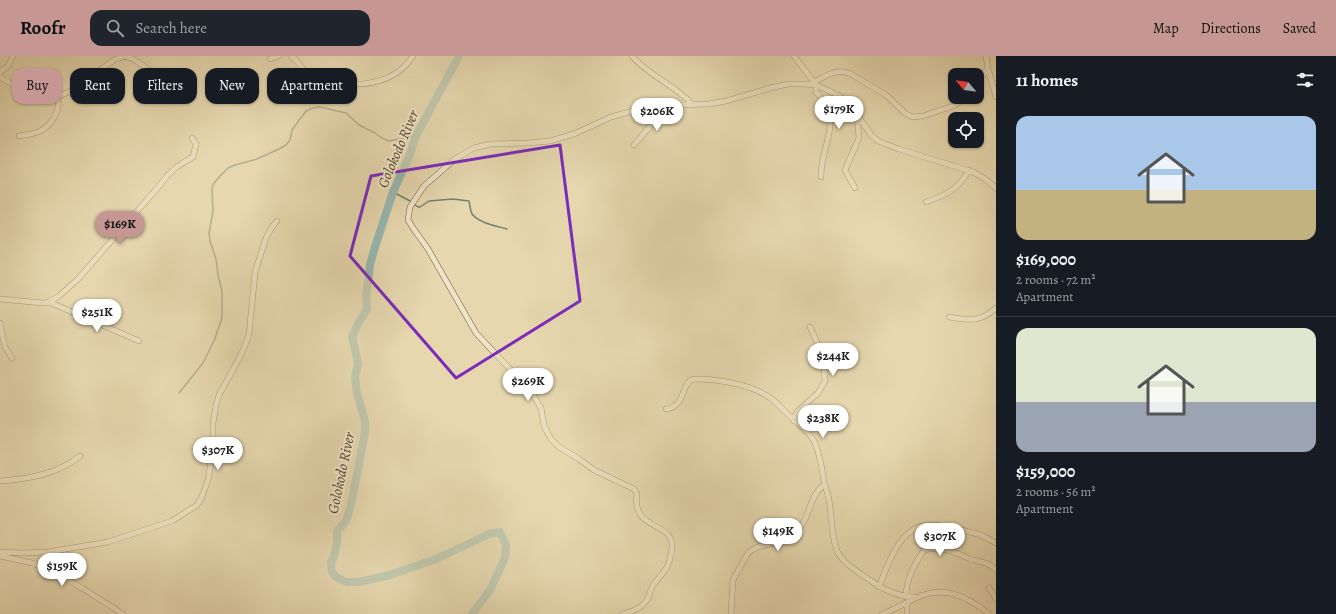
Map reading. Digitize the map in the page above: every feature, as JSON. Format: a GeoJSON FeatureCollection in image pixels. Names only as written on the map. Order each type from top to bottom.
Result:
{"type":"FeatureCollection","features":[{"type":"Feature","properties":{"kind":"street"},"geometry":{"type":"LineString","coordinates":[[0,72],[8,66],[13,56]]}},
{"type":"Feature","properties":{"kind":"street"},"geometry":{"type":"LineString","coordinates":[[62,95],[72,91],[117,59],[125,56],[146,68]]}},
{"type":"Feature","properties":{"kind":"street"},"geometry":{"type":"LineString","coordinates":[[136,56],[140,64]]}},
{"type":"Feature","properties":{"kind":"street"},"geometry":{"type":"LineString","coordinates":[[270,59],[279,56]]}},
{"type":"Feature","properties":{"kind":"street"},"geometry":{"type":"LineString","coordinates":[[291,56],[297,61],[307,76],[358,85],[374,83],[389,77],[406,65],[413,56]]}},
{"type":"Feature","properties":{"kind":"street"},"geometry":{"type":"LineString","coordinates":[[632,56],[639,64],[678,90],[692,104]]}},
{"type":"Feature","properties":{"kind":"street"},"geometry":{"type":"LineString","coordinates":[[794,56],[815,84],[816,92],[828,111],[830,129],[820,167],[821,177]]}},
{"type":"Feature","properties":{"kind":"street"},"geometry":{"type":"LineString","coordinates":[[986,56],[996,97]]}},
{"type":"Feature","properties":{"kind":"street"},"geometry":{"type":"LineString","coordinates":[[984,73],[988,69]]}},
{"type":"Feature","properties":{"kind":"street"},"geometry":{"type":"LineString","coordinates":[[815,84],[835,72],[849,73],[886,95],[906,114],[913,117],[923,116],[957,104]]}},
{"type":"Feature","properties":{"kind":"street"},"geometry":{"type":"LineString","coordinates":[[0,77],[12,84]]}},
{"type":"Feature","properties":{"kind":"street"},"geometry":{"type":"LineString","coordinates":[[623,614],[637,609],[646,602],[653,585],[664,573],[669,563],[672,546],[671,538],[667,532],[642,518],[636,506],[638,494],[634,489],[594,470],[555,444],[544,426],[541,408],[529,388],[504,364],[476,333],[428,249],[408,220],[410,207],[424,186],[455,159],[474,148],[499,143],[550,141],[574,134],[611,117],[633,111],[664,106],[709,104],[726,101],[788,84],[815,84],[840,96],[857,114],[872,136],[878,140],[899,149],[968,170],[984,178],[996,188]]}},
{"type":"Feature","properties":{"kind":"street"},"geometry":{"type":"LineString","coordinates":[[19,136],[40,132],[50,124],[57,111],[58,104]]}},
{"type":"Feature","properties":{"kind":"street"},"geometry":{"type":"LineString","coordinates":[[634,145],[652,124],[664,106]]}},
{"type":"Feature","properties":{"kind":"street"},"geometry":{"type":"LineString","coordinates":[[855,188],[845,170],[859,138],[857,114]]}},
{"type":"Feature","properties":{"kind":"street"},"geometry":{"type":"LineString","coordinates":[[49,302],[64,293],[78,280],[170,172],[193,157],[196,144],[192,138]]}},
{"type":"Feature","properties":{"kind":"street"},"geometry":{"type":"LineString","coordinates":[[926,202],[945,195],[959,185],[968,170]]}},
{"type":"Feature","properties":{"kind":"street"},"geometry":{"type":"LineString","coordinates":[[0,552],[22,554],[48,552],[108,542],[172,521],[197,505],[201,499],[208,480],[213,450],[213,423],[216,405],[219,395],[241,355],[249,335],[255,272],[266,238],[277,221]]}},
{"type":"Feature","properties":{"kind":"street"},"geometry":{"type":"LineString","coordinates":[[0,299],[49,302],[139,341]]}},
{"type":"Feature","properties":{"kind":"street"},"geometry":{"type":"LineString","coordinates":[[949,317],[976,320],[991,313],[996,308]]}},
{"type":"Feature","properties":{"kind":"street"},"geometry":{"type":"LineString","coordinates":[[0,323],[4,346],[12,358]]}},
{"type":"Feature","properties":{"kind":"street"},"geometry":{"type":"LineString","coordinates":[[794,420],[797,412],[818,393],[825,381],[823,355],[810,328]]}},
{"type":"Feature","properties":{"kind":"street"},"geometry":{"type":"LineString","coordinates":[[666,409],[673,408],[677,405],[690,380],[703,379],[729,383],[761,393],[773,400],[809,434],[815,442],[821,461],[829,500],[835,544],[838,553],[851,567],[879,587],[906,600]]}},
{"type":"Feature","properties":{"kind":"street"},"geometry":{"type":"LineString","coordinates":[[0,481],[27,478],[57,470],[71,463],[80,456]]}},
{"type":"Feature","properties":{"kind":"street"},"geometry":{"type":"LineString","coordinates":[[731,614],[733,580],[748,553],[759,547],[784,541],[796,533],[809,512],[816,492],[825,484]]}},
{"type":"Feature","properties":{"kind":"street"},"geometry":{"type":"LineString","coordinates":[[879,587],[896,547],[908,533],[920,526],[933,525],[974,533],[996,543]]}},
{"type":"Feature","properties":{"kind":"street"},"geometry":{"type":"LineString","coordinates":[[906,614],[906,585],[914,563],[924,550],[932,548],[950,550],[971,559],[986,563],[996,570]]}},
{"type":"Feature","properties":{"kind":"street"},"geometry":{"type":"LineString","coordinates":[[0,556],[32,562],[45,567],[123,614]]}},
{"type":"Feature","properties":{"kind":"street"},"geometry":{"type":"LineString","coordinates":[[988,588],[996,598]]}},
{"type":"Feature","properties":{"kind":"street"},"geometry":{"type":"LineString","coordinates":[[882,614],[906,600],[931,593],[946,592],[968,599],[989,614]]}},
{"type":"Feature","properties":{"kind":"highlighted area"},"geometry":{"type":"Polygon","coordinates":[[[560,145],[580,301],[456,378],[350,256],[371,176],[560,145]]]}},
{"type":"Feature","properties":{"kind":"waterway","name":"Golokodo River"},"geometry":{"type":"LineString","coordinates":[[459,56],[416,136],[409,157],[393,192],[370,265],[366,297],[367,309],[352,337],[358,363],[355,377],[357,393],[365,421],[365,433],[351,505],[346,521],[337,531],[337,542],[334,557],[331,562],[332,572],[336,577],[346,582],[359,582],[390,575],[436,559],[488,534],[500,532],[506,545],[505,558],[490,590],[472,614]]}},
{"type":"Feature","properties":{"kind":"waterway"},"geometry":{"type":"LineString","coordinates":[[179,393],[203,363],[214,341],[222,318],[222,291],[209,233],[213,211],[212,188],[214,183],[221,175],[228,168],[257,159],[286,145],[290,140],[292,130],[300,119],[306,111],[313,108],[320,107],[346,113],[359,125],[389,141],[416,136]]}},
{"type":"Feature","properties":{"kind":"waterway"},"geometry":{"type":"LineString","coordinates":[[393,192],[412,202]]}},
{"type":"Feature","properties":{"kind":"waterway"},"geometry":{"type":"LineString","coordinates":[[414,204],[420,207],[429,201],[453,199],[469,201],[472,214],[479,220],[507,229]]}}]}
